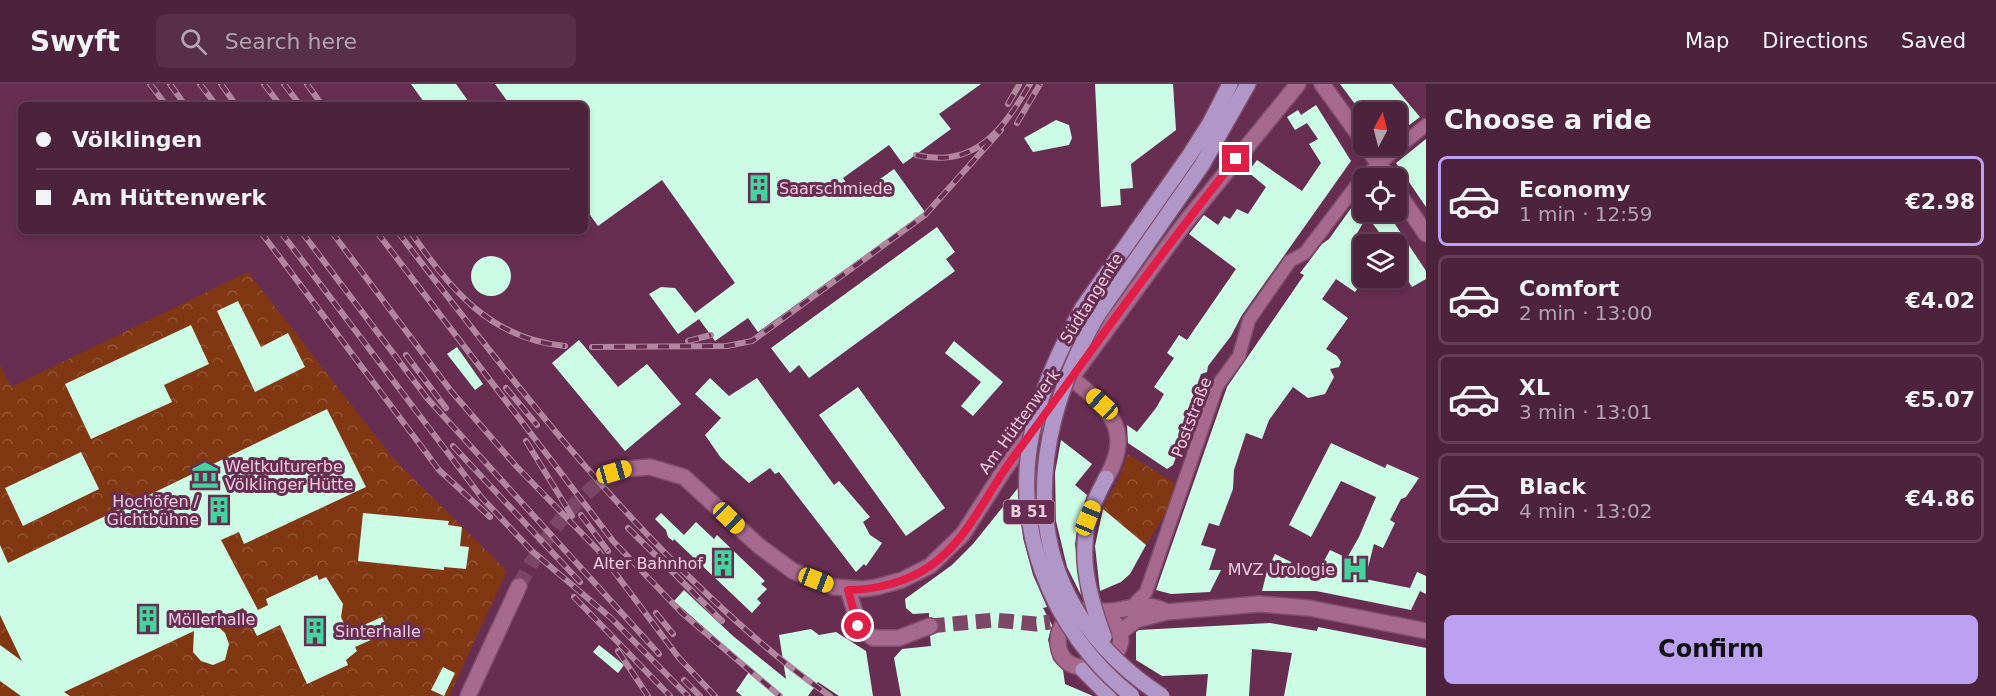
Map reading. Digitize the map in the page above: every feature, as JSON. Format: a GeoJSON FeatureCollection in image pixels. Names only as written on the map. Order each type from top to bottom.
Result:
{"type":"FeatureCollection","features":[{"type":"Feature","properties":{"kind":"main road","name":"Südtangente"},"geometry":{"type":"LineString","coordinates":[[1132,696],[1101,669],[1059,613],[1040,569],[1030,523],[1027,483],[1034,421],[1056,359],[1083,307],[1189,156],[1210,123],[1230,84]]}},
{"type":"Feature","properties":{"kind":"main road","name":"Südtangente"},"geometry":{"type":"LineString","coordinates":[[1164,696],[1127,671],[1077,609],[1060,576],[1050,543],[1044,495],[1047,442],[1055,407],[1071,366],[1097,316],[1202,165],[1248,84]]}},
{"type":"Feature","properties":{"kind":"main road","name":"Am Hüttenwerk"},"geometry":{"type":"LineString","coordinates":[[848,590],[863,590],[902,580],[930,566],[963,534],[1004,470],[1184,224],[1298,84]]}},
{"type":"Feature","properties":{"kind":"main road"},"geometry":{"type":"LineString","coordinates":[[1322,84],[1353,127]]}},
{"type":"Feature","properties":{"kind":"main road"},"geometry":{"type":"LineString","coordinates":[[1373,156],[1382,168]]}},
{"type":"Feature","properties":{"kind":"main road"},"geometry":{"type":"LineString","coordinates":[[1407,206],[1426,234]]}},
{"type":"Feature","properties":{"kind":"main road"},"geometry":{"type":"LineString","coordinates":[[1071,378],[1102,404],[1115,424],[1119,436],[1116,463],[1103,484],[1088,518],[1083,540],[1084,571],[1091,602],[1113,654]]}},
{"type":"Feature","properties":{"kind":"main road"},"geometry":{"type":"LineString","coordinates":[[607,476],[626,469],[650,468],[684,477],[759,546],[793,570],[848,590],[858,626],[873,638],[899,638],[930,626]]}},
{"type":"Feature","properties":{"kind":"main road"},"geometry":{"type":"LineString","coordinates":[[468,696],[519,586]]}},
{"type":"Feature","properties":{"kind":"main road"},"geometry":{"type":"LineString","coordinates":[[1053,634],[1067,618],[1080,611],[1102,612],[1133,605],[1156,606],[1167,612]]}},
{"type":"Feature","properties":{"kind":"main road"},"geometry":{"type":"LineString","coordinates":[[1083,670],[1103,667],[1113,654],[1119,633],[1136,620],[1167,612],[1280,605],[1426,632]]}},
{"type":"Feature","properties":{"kind":"main road"},"geometry":{"type":"LineString","coordinates":[[1102,612],[1113,622],[1119,633]]}},
{"type":"Feature","properties":{"kind":"main road"},"geometry":{"type":"LineString","coordinates":[[1053,634],[1059,634],[1067,618]]}},
{"type":"Feature","properties":{"kind":"main road"},"geometry":{"type":"LineString","coordinates":[[1053,634],[1064,659],[1083,670],[1103,691]]}},
{"type":"Feature","properties":{"kind":"street","name":"Poststraße"},"geometry":{"type":"LineString","coordinates":[[1133,605],[1146,592],[1217,386],[1239,356],[1249,320],[1290,261],[1305,253],[1362,178],[1426,125]]}},
{"type":"Feature","properties":{"kind":"green space","name":"Weltkulturerbe Völklinger Hütte"},"geometry":{"type":"Polygon","coordinates":[[[248,272],[392,457],[507,571],[449,696],[0,696],[0,365],[11,387],[248,272]]]}},
{"type":"Feature","properties":{"kind":"green space"},"geometry":{"type":"Polygon","coordinates":[[[1128,454],[1175,483],[1168,509],[1146,545],[1102,508],[1118,481],[1128,454]]]}},
{"type":"Feature","properties":{"kind":"building"},"geometry":{"type":"Polygon","coordinates":[[[411,84],[456,84],[469,102],[424,102],[411,84]]]}},
{"type":"Feature","properties":{"kind":"building","name":"Saarschmiede"},"geometry":{"type":"Polygon","coordinates":[[[495,84],[981,84],[939,114],[951,129],[903,164],[889,145],[843,178],[855,197],[894,169],[925,212],[758,332],[748,318],[715,341],[699,319],[678,334],[649,294],[661,287],[675,288],[695,313],[735,283],[662,180],[598,226],[588,212],[588,102],[508,102],[495,84]]]}},
{"type":"Feature","properties":{"kind":"building"},"geometry":{"type":"Polygon","coordinates":[[[1095,84],[1173,84],[1176,130],[1131,164],[1133,188],[1120,189],[1121,205],[1101,207],[1095,84]]]}},
{"type":"Feature","properties":{"kind":"building"},"geometry":{"type":"Polygon","coordinates":[[[1340,84],[1392,84],[1420,117],[1407,127],[1407,102],[1354,102],[1340,84]]]}},
{"type":"Feature","properties":{"kind":"building"},"geometry":{"type":"Polygon","coordinates":[[[1316,105],[1351,161],[1242,315],[1231,336],[1208,366],[1207,372],[1201,374],[1173,455],[1176,457],[1173,465],[1167,469],[1128,443],[1127,425],[1137,432],[1156,408],[1164,394],[1154,387],[1174,358],[1167,353],[1179,335],[1187,340],[1236,269],[1189,234],[1204,215],[1218,225],[1224,216],[1230,219],[1237,209],[1248,214],[1266,187],[1248,172],[1257,160],[1302,191],[1321,163],[1309,144],[1318,139],[1307,123],[1295,130],[1287,117],[1298,110],[1301,115],[1316,105]]]}},
{"type":"Feature","properties":{"kind":"building"},"geometry":{"type":"Polygon","coordinates":[[[1056,120],[1069,125],[1072,138],[1069,145],[1033,152],[1024,138],[1056,120]]]}},
{"type":"Feature","properties":{"kind":"building"},"geometry":{"type":"Polygon","coordinates":[[[1426,139],[1426,207],[1407,179],[1407,168],[1399,168],[1396,163],[1426,139]]]}},
{"type":"Feature","properties":{"kind":"building"},"geometry":{"type":"Polygon","coordinates":[[[1353,205],[1353,222],[1364,222],[1357,234],[1353,234],[1353,288],[1358,288],[1355,292],[1336,279],[1322,299],[1348,318],[1326,349],[1337,356],[1341,362],[1339,367],[1330,369],[1334,377],[1325,394],[1308,398],[1293,387],[1269,420],[1262,439],[1246,433],[1234,470],[1233,489],[1219,526],[1209,523],[1201,545],[1216,549],[1209,570],[1221,570],[1210,592],[1171,594],[1156,590],[1227,387],[1304,275],[1300,273],[1322,244],[1329,239],[1353,205]]]}},
{"type":"Feature","properties":{"kind":"building"},"geometry":{"type":"Polygon","coordinates":[[[1372,222],[1394,222],[1402,234],[1380,234],[1372,222]]]}},
{"type":"Feature","properties":{"kind":"building"},"geometry":{"type":"Polygon","coordinates":[[[937,227],[955,252],[946,259],[955,271],[809,378],[799,365],[790,373],[771,348],[937,227]]]}},
{"type":"Feature","properties":{"kind":"building"},"geometry":{"type":"Polygon","coordinates":[[[1407,242],[1426,271],[1426,279],[1412,287],[1407,279],[1407,271],[1409,272],[1407,270],[1407,242]]]}},
{"type":"Feature","properties":{"kind":"building"},"geometry":{"type":"Polygon","coordinates":[[[491,256],[499,257],[505,262],[510,268],[510,284],[505,290],[499,295],[491,296],[483,295],[477,290],[472,284],[471,276],[472,268],[477,262],[483,257],[491,256]]]}},
{"type":"Feature","properties":{"kind":"building"},"geometry":{"type":"Polygon","coordinates":[[[238,301],[261,347],[288,333],[305,367],[255,392],[217,311],[238,301]]]}},
{"type":"Feature","properties":{"kind":"building"},"geometry":{"type":"Polygon","coordinates":[[[191,325],[209,364],[164,385],[172,402],[91,439],[65,384],[191,325]]]}},
{"type":"Feature","properties":{"kind":"building"},"geometry":{"type":"Polygon","coordinates":[[[579,340],[618,387],[647,364],[681,404],[625,451],[552,363],[579,340]]]}},
{"type":"Feature","properties":{"kind":"building"},"geometry":{"type":"Polygon","coordinates":[[[954,341],[1003,382],[973,416],[961,406],[981,382],[945,353],[954,341]]]}},
{"type":"Feature","properties":{"kind":"building"},"geometry":{"type":"Polygon","coordinates":[[[457,347],[483,384],[475,390],[447,354],[457,347]]]}},
{"type":"Feature","properties":{"kind":"building"},"geometry":{"type":"Polygon","coordinates":[[[710,378],[729,396],[757,378],[834,485],[839,481],[870,517],[863,522],[870,535],[882,543],[866,566],[864,564],[856,572],[779,472],[775,474],[770,468],[749,483],[721,458],[705,435],[721,418],[695,394],[710,378]]]}},
{"type":"Feature","properties":{"kind":"building"},"geometry":{"type":"Polygon","coordinates":[[[858,387],[945,508],[906,536],[819,415],[858,387]]]}},
{"type":"Feature","properties":{"kind":"building"},"geometry":{"type":"Polygon","coordinates":[[[327,409],[366,487],[244,544],[239,532],[221,540],[258,610],[268,605],[266,599],[317,575],[319,580],[326,577],[343,604],[341,617],[348,632],[382,617],[389,632],[355,647],[357,651],[346,660],[348,665],[307,684],[280,625],[257,636],[243,608],[213,622],[225,633],[229,644],[225,660],[213,665],[201,661],[193,652],[194,631],[64,692],[70,696],[21,696],[0,681],[0,645],[22,661],[0,615],[0,545],[8,563],[327,409]]]}},
{"type":"Feature","properties":{"kind":"building"},"geometry":{"type":"Polygon","coordinates":[[[1061,440],[1092,464],[1075,485],[1087,495],[1078,524],[1075,544],[1081,595],[1067,567],[1056,521],[1055,473],[1061,440]]]}},
{"type":"Feature","properties":{"kind":"building"},"geometry":{"type":"Polygon","coordinates":[[[1331,443],[1385,468],[1387,464],[1419,478],[1406,497],[1401,499],[1390,520],[1395,523],[1383,548],[1374,544],[1365,579],[1410,588],[1417,572],[1426,576],[1426,594],[1420,591],[1411,610],[1316,591],[1262,591],[1267,571],[1275,554],[1291,562],[1291,568],[1319,570],[1330,550],[1347,558],[1359,537],[1376,497],[1341,481],[1311,537],[1289,525],[1331,443]]]}},
{"type":"Feature","properties":{"kind":"building"},"geometry":{"type":"Polygon","coordinates":[[[81,452],[99,489],[23,526],[5,488],[81,452]]]}},
{"type":"Feature","properties":{"kind":"building"},"geometry":{"type":"Polygon","coordinates":[[[1018,488],[1023,538],[1033,575],[1047,607],[1043,608],[1052,625],[1048,640],[1053,660],[1063,670],[1065,684],[1093,696],[901,696],[894,658],[902,649],[931,646],[930,636],[937,633],[940,627],[937,619],[929,617],[929,613],[913,614],[906,608],[905,599],[952,565],[973,544],[1018,488]]]}},
{"type":"Feature","properties":{"kind":"building"},"geometry":{"type":"Polygon","coordinates":[[[1103,509],[1146,545],[1130,574],[1121,582],[1100,591],[1095,546],[1103,509]]]}},
{"type":"Feature","properties":{"kind":"building"},"geometry":{"type":"Polygon","coordinates":[[[363,513],[449,521],[448,525],[462,527],[460,546],[469,547],[466,569],[444,567],[444,570],[358,561],[363,513]]]}},
{"type":"Feature","properties":{"kind":"building","name":"Alter Bahnhof"},"geometry":{"type":"Polygon","coordinates":[[[661,513],[684,535],[696,522],[714,539],[717,535],[765,581],[761,584],[767,589],[757,599],[761,603],[752,613],[674,539],[673,541],[668,537],[666,530],[655,519],[661,513]]]}},
{"type":"Feature","properties":{"kind":"building"},"geometry":{"type":"Polygon","coordinates":[[[684,590],[733,636],[786,679],[779,635],[811,629],[819,635],[836,632],[866,651],[873,696],[839,696],[818,682],[808,696],[742,696],[736,691],[751,669],[674,601],[684,590]]]}},
{"type":"Feature","properties":{"kind":"building"},"geometry":{"type":"Polygon","coordinates":[[[1270,623],[1317,631],[1318,627],[1426,648],[1426,696],[1284,696],[1292,653],[1252,649],[1249,696],[1206,696],[1208,674],[1162,676],[1136,660],[1136,632],[1139,630],[1270,623]]]}},
{"type":"Feature","properties":{"kind":"building"},"geometry":{"type":"Polygon","coordinates":[[[599,645],[624,665],[618,673],[593,652],[599,645]]]}},
{"type":"Feature","properties":{"kind":"building"},"geometry":{"type":"Polygon","coordinates":[[[443,667],[455,673],[444,696],[431,690],[443,667]]]}},
{"type":"Feature","properties":{"kind":"tunnel"},"geometry":{"type":"LineString","coordinates":[[519,586],[556,526],[578,501],[607,476]]}},
{"type":"Feature","properties":{"kind":"tunnel"},"geometry":{"type":"LineString","coordinates":[[930,626],[995,620],[1036,624],[1050,622]]}},
{"type":"Feature","properties":{"kind":"railway"},"geometry":{"type":"LineString","coordinates":[[150,84],[164,102]]}},
{"type":"Feature","properties":{"kind":"railway"},"geometry":{"type":"LineString","coordinates":[[170,84],[183,102]]}},
{"type":"Feature","properties":{"kind":"railway"},"geometry":{"type":"LineString","coordinates":[[200,84],[214,102]]}},
{"type":"Feature","properties":{"kind":"railway"},"geometry":{"type":"LineString","coordinates":[[221,84],[234,102]]}},
{"type":"Feature","properties":{"kind":"railway"},"geometry":{"type":"LineString","coordinates":[[264,84],[278,102]]}},
{"type":"Feature","properties":{"kind":"railway"},"geometry":{"type":"LineString","coordinates":[[284,84],[298,102]]}},
{"type":"Feature","properties":{"kind":"railway"},"geometry":{"type":"LineString","coordinates":[[307,84],[320,102]]}},
{"type":"Feature","properties":{"kind":"railway"},"geometry":{"type":"LineString","coordinates":[[916,155],[937,158],[971,151],[998,130],[1030,84]]}},
{"type":"Feature","properties":{"kind":"railway"},"geometry":{"type":"LineString","coordinates":[[1017,123],[1040,84]]}},
{"type":"Feature","properties":{"kind":"railway"},"geometry":{"type":"LineString","coordinates":[[1008,104],[1019,85]]}},
{"type":"Feature","properties":{"kind":"railway"},"geometry":{"type":"LineString","coordinates":[[592,347],[727,346],[752,341],[925,215],[1001,130]]}},
{"type":"Feature","properties":{"kind":"railway"},"geometry":{"type":"LineString","coordinates":[[262,234],[439,470],[490,517]]}},
{"type":"Feature","properties":{"kind":"railway"},"geometry":{"type":"LineString","coordinates":[[282,234],[482,498],[532,551],[611,618],[688,696]]}},
{"type":"Feature","properties":{"kind":"railway"},"geometry":{"type":"LineString","coordinates":[[303,234],[427,398],[659,654]]}},
{"type":"Feature","properties":{"kind":"railway"},"geometry":{"type":"LineString","coordinates":[[333,234],[451,391],[516,466],[598,550],[679,658],[715,696]]}},
{"type":"Feature","properties":{"kind":"railway"},"geometry":{"type":"LineString","coordinates":[[378,234],[613,541],[682,613],[780,696]]}},
{"type":"Feature","properties":{"kind":"railway"},"geometry":{"type":"LineString","coordinates":[[399,234],[533,405],[642,529],[735,620],[772,652],[830,696]]}},
{"type":"Feature","properties":{"kind":"railway"},"geometry":{"type":"LineString","coordinates":[[412,234],[441,272],[474,308],[515,333],[538,341],[565,346]]}},
{"type":"Feature","properties":{"kind":"railway"},"geometry":{"type":"LineString","coordinates":[[688,341],[711,335]]}},
{"type":"Feature","properties":{"kind":"railway"},"geometry":{"type":"LineString","coordinates":[[406,355],[446,408]]}},
{"type":"Feature","properties":{"kind":"railway"},"geometry":{"type":"LineString","coordinates":[[506,388],[537,425]]}},
{"type":"Feature","properties":{"kind":"railway"},"geometry":{"type":"LineString","coordinates":[[526,441],[572,516]]}},
{"type":"Feature","properties":{"kind":"railway"},"geometry":{"type":"LineString","coordinates":[[453,446],[580,582]]}},
{"type":"Feature","properties":{"kind":"railway"},"geometry":{"type":"LineString","coordinates":[[581,515],[608,551]]}},
{"type":"Feature","properties":{"kind":"railway"},"geometry":{"type":"LineString","coordinates":[[628,528],[722,621]]}},
{"type":"Feature","properties":{"kind":"railway"},"geometry":{"type":"LineString","coordinates":[[574,597],[670,696]]}},
{"type":"Feature","properties":{"kind":"railway"},"geometry":{"type":"LineString","coordinates":[[656,613],[673,634]]}},
{"type":"Feature","properties":{"kind":"railway"},"geometry":{"type":"LineString","coordinates":[[618,651],[648,696]]}},
{"type":"Feature","properties":{"kind":"railway"},"geometry":{"type":"LineString","coordinates":[[684,680],[700,696]]}},
{"type":"Feature","properties":{"kind":"place","name":"Saarschmiede"},"geometry":{"type":"Point","coordinates":[759,188]}},
{"type":"Feature","properties":{"kind":"place","name":"Weltkulturerbe Völklinger Hütte"},"geometry":{"type":"Point","coordinates":[205,475]}},
{"type":"Feature","properties":{"kind":"place","name":"Hochöfen / Gichtbühne"},"geometry":{"type":"Point","coordinates":[219,510]}},
{"type":"Feature","properties":{"kind":"place","name":"Alter Bahnhof"},"geometry":{"type":"Point","coordinates":[723,563]}},
{"type":"Feature","properties":{"kind":"place","name":"MVZ Urologie"},"geometry":{"type":"Point","coordinates":[1355,569]}},
{"type":"Feature","properties":{"kind":"place","name":"Möllerhalle"},"geometry":{"type":"Point","coordinates":[148,619]}},
{"type":"Feature","properties":{"kind":"place","name":"Sinterhalle"},"geometry":{"type":"Point","coordinates":[315,631]}},
{"type":"Feature","properties":{"kind":"route"},"geometry":{"type":"LineString","coordinates":[[858,626],[848,590],[863,590],[902,580],[930,566],[963,534],[1004,470],[1184,224],[1236,159]]}}]}
